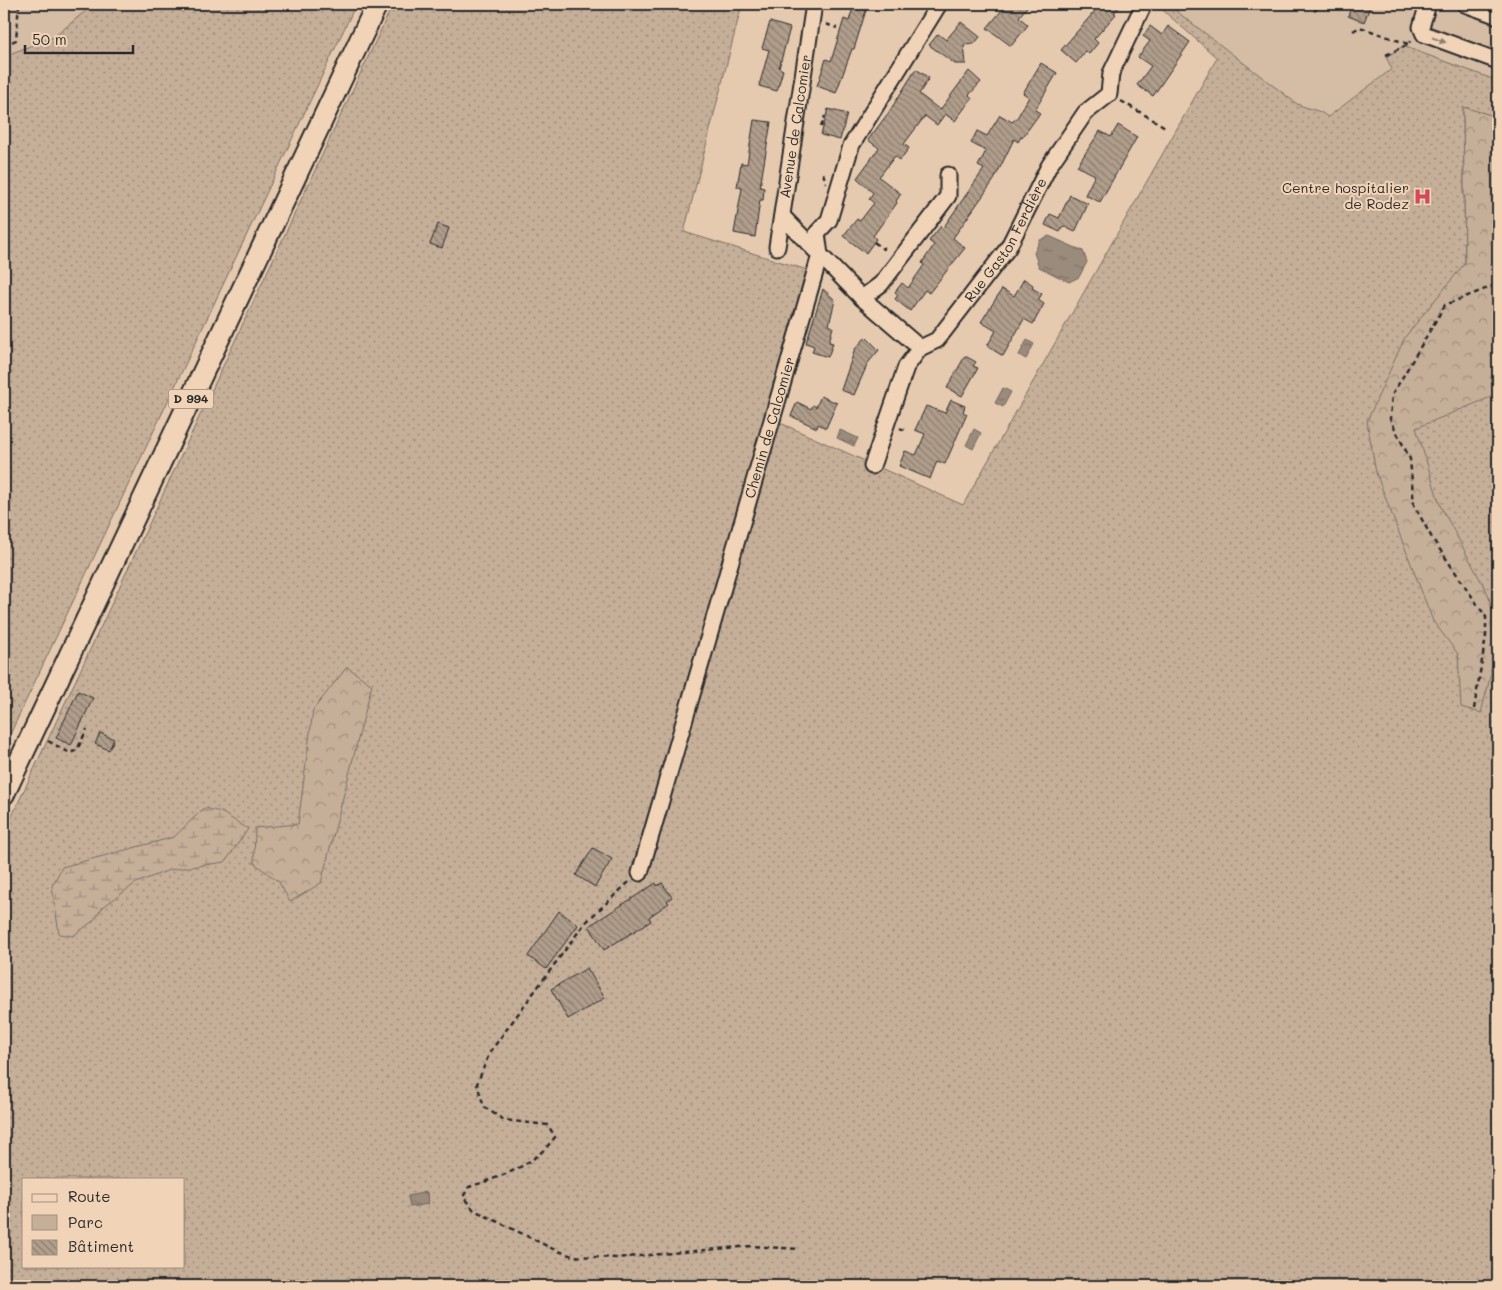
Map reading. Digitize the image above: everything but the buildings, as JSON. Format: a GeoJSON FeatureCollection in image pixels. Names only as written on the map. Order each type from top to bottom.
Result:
{"type":"FeatureCollection","features":[{"type":"Feature","properties":{"kind":"main road","name":"D 994"},"geometry":{"type":"LineString","coordinates":[[4,794],[377,4]]}},
{"type":"Feature","properties":{"kind":"street","name":"Avenue de Calcomier"},"geometry":{"type":"LineString","coordinates":[[777,247],[814,4]]}},
{"type":"Feature","properties":{"kind":"street","name":"Chemin de Calcomier"},"geometry":{"type":"LineString","coordinates":[[640,873],[820,254],[817,233],[829,220],[851,146],[939,4]]}},
{"type":"Feature","properties":{"kind":"street"},"geometry":{"type":"LineString","coordinates":[[1109,94],[1111,73],[1144,4]]}},
{"type":"Feature","properties":{"kind":"street"},"geometry":{"type":"LineString","coordinates":[[1428,4],[1421,27],[1424,34],[1498,61]]}},
{"type":"Feature","properties":{"kind":"street"},"geometry":{"type":"LineString","coordinates":[[1465,4],[1498,16]]}},
{"type":"Feature","properties":{"kind":"street","name":"Rue Gaston Ferdière"},"geometry":{"type":"LineString","coordinates":[[920,348],[937,340],[1008,248],[1049,166],[1085,113],[1109,94]]}},
{"type":"Feature","properties":{"kind":"street"},"geometry":{"type":"LineString","coordinates":[[862,298],[881,284],[948,196],[948,175]]}},
{"type":"Feature","properties":{"kind":"street"},"geometry":{"type":"LineString","coordinates":[[782,216],[862,298],[920,348],[906,367],[872,466]]}},
{"type":"Feature","properties":{"kind":"path"},"geometry":{"type":"LineString","coordinates":[[4,46],[16,40],[19,4]]}},
{"type":"Feature","properties":{"kind":"path"},"geometry":{"type":"LineString","coordinates":[[1314,11],[1320,6]]}},
{"type":"Feature","properties":{"kind":"path"},"geometry":{"type":"LineString","coordinates":[[829,25],[837,28]]}},
{"type":"Feature","properties":{"kind":"path"},"geometry":{"type":"LineString","coordinates":[[1353,30],[1360,27],[1409,44]]}},
{"type":"Feature","properties":{"kind":"path"},"geometry":{"type":"LineString","coordinates":[[1109,94],[1167,128]]}},
{"type":"Feature","properties":{"kind":"path"},"geometry":{"type":"LineString","coordinates":[[823,125],[825,116]]}},
{"type":"Feature","properties":{"kind":"path"},"geometry":{"type":"LineString","coordinates":[[874,242],[883,249],[886,245]]}},
{"type":"Feature","properties":{"kind":"path"},"geometry":{"type":"LineString","coordinates":[[1474,710],[1486,636],[1486,617],[1432,538],[1414,504],[1410,459],[1390,418],[1392,395],[1445,305],[1498,284]]}},
{"type":"Feature","properties":{"kind":"path"},"geometry":{"type":"LineString","coordinates":[[898,428],[906,431]]}},
{"type":"Feature","properties":{"kind":"path"},"geometry":{"type":"LineString","coordinates":[[32,735],[70,753],[77,750],[87,729]]}},
{"type":"Feature","properties":{"kind":"path"},"geometry":{"type":"LineString","coordinates":[[640,873],[584,923],[490,1052],[477,1084],[484,1107],[504,1120],[548,1125],[554,1136],[544,1152],[508,1174],[469,1187],[463,1197],[474,1210],[553,1250],[572,1256],[616,1258],[751,1246],[799,1249]]}},
{"type":"Feature","properties":{"kind":"shaded area"},"geometry":{"type":"Polygon","coordinates":[[[4,4],[94,4],[54,37],[4,56],[4,4]]]}},
{"type":"Feature","properties":{"kind":"shaded area","name":"Centre hospitalier de Rodez"},"geometry":{"type":"Polygon","coordinates":[[[1156,4],[1498,4],[1498,117],[1463,108],[1465,263],[1156,4]]]}},
{"type":"Feature","properties":{"kind":"green space"},"geometry":{"type":"Polygon","coordinates":[[[94,4],[356,4],[4,747],[4,56],[54,37],[94,4]]]}},
{"type":"Feature","properties":{"kind":"green space"},"geometry":{"type":"Polygon","coordinates":[[[393,4],[742,4],[684,232],[817,273],[776,421],[963,505],[1217,58],[1156,4],[1167,4],[1297,104],[1328,117],[1392,69],[1386,57],[1403,46],[1498,81],[1498,117],[1463,108],[1465,263],[1498,294],[1498,1286],[4,1286],[4,833],[393,4]]]}},
{"type":"Feature","properties":{"kind":"green space"},"geometry":{"type":"Polygon","coordinates":[[[1463,107],[1498,117],[1498,399],[1491,397],[1416,428],[1440,505],[1488,594],[1498,631],[1498,646],[1481,713],[1461,707],[1458,654],[1433,621],[1376,473],[1367,421],[1405,337],[1465,263],[1463,107]]]}},
{"type":"Feature","properties":{"kind":"green space"},"geometry":{"type":"Polygon","coordinates":[[[347,667],[372,685],[321,883],[290,902],[279,882],[254,863],[255,828],[298,824],[313,710],[347,667]]]}},
{"type":"Feature","properties":{"kind":"green space"},"geometry":{"type":"Polygon","coordinates":[[[204,808],[221,812],[248,829],[225,862],[169,870],[136,883],[103,907],[93,921],[73,936],[59,934],[52,886],[62,867],[174,837],[204,808]]]}},
{"type":"Feature","properties":{"kind":"water"},"geometry":{"type":"Polygon","coordinates":[[[1049,236],[1083,251],[1087,262],[1079,277],[1069,282],[1039,267],[1034,253],[1040,240],[1049,236]]]}},
{"type":"Feature","properties":{"kind":"water"},"geometry":{"type":"Polygon","coordinates":[[[1027,340],[1034,344],[1026,359],[1019,355],[1027,340]]]}},
{"type":"Feature","properties":{"kind":"water"},"geometry":{"type":"Polygon","coordinates":[[[1003,388],[1011,392],[1003,407],[995,403],[1003,388]]]}},
{"type":"Feature","properties":{"kind":"water"},"geometry":{"type":"Polygon","coordinates":[[[974,429],[981,433],[973,449],[966,445],[974,429]]]}},
{"type":"Feature","properties":{"kind":"water"},"geometry":{"type":"Polygon","coordinates":[[[840,430],[858,438],[854,446],[837,438],[840,430]]]}},
{"type":"Feature","properties":{"kind":"water"},"geometry":{"type":"Polygon","coordinates":[[[427,1192],[428,1204],[410,1207],[408,1196],[427,1192]]]}},
{"type":"Feature","properties":{"kind":"place","name":"Centre hospitalier de Rodez"},"geometry":{"type":"Point","coordinates":[1423,196]}}]}
